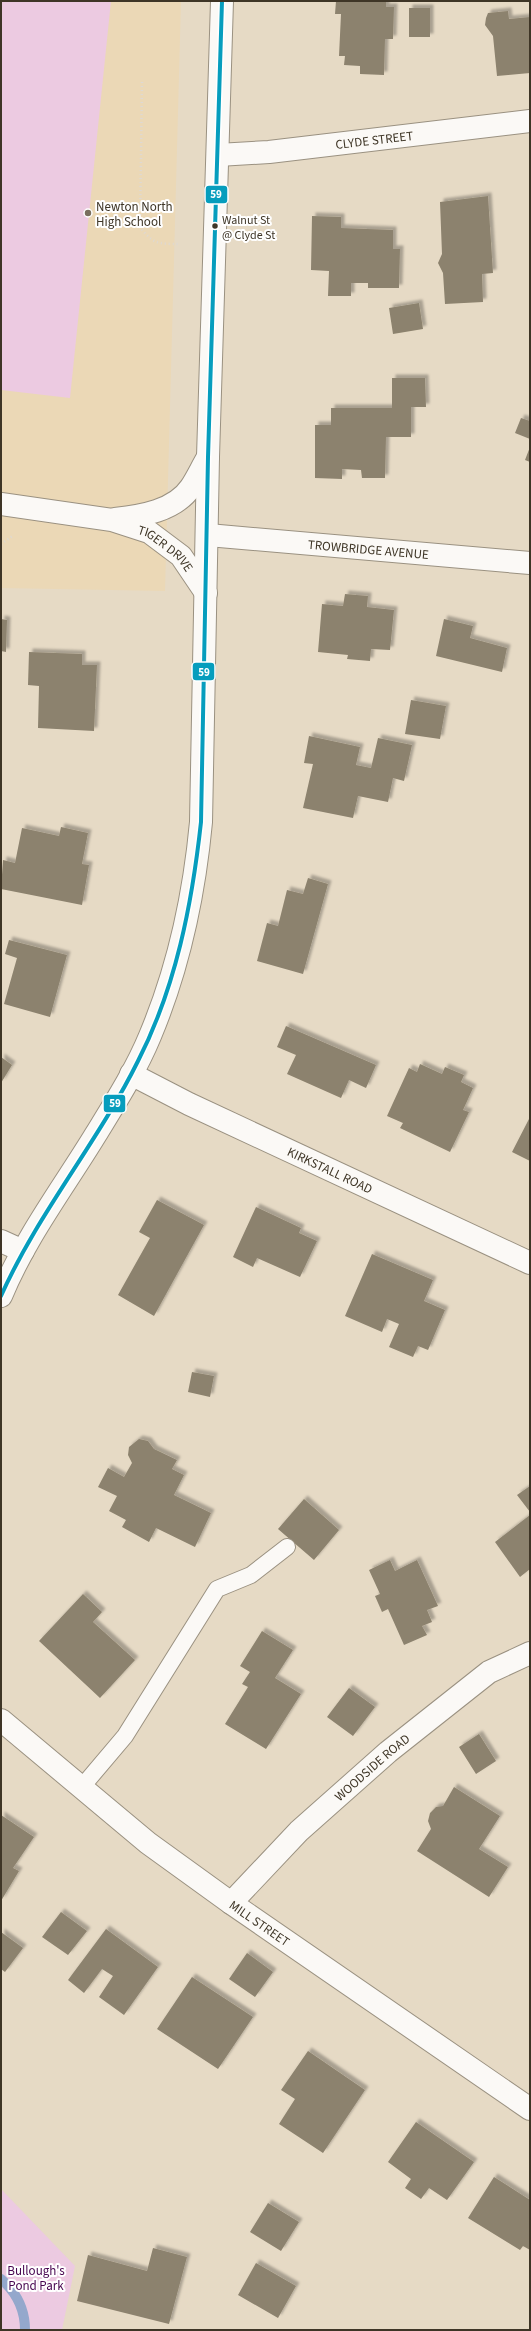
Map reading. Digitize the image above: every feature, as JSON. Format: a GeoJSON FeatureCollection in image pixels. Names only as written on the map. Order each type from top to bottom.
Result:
{"type":"FeatureCollection","features":[{"type":"Feature","properties":{"kind":"street"},"geometry":{"type":"LineString","coordinates":[[1,1296],[23,1251],[131,1074],[150,1037],[179,955],[190,911],[197,867],[201,822],[208,535],[208,457],[222,1]]}},
{"type":"Feature","properties":{"kind":"street","name":"CLYDE STREET"},"geometry":{"type":"LineString","coordinates":[[218,155],[269,152],[530,122]]}},
{"type":"Feature","properties":{"kind":"street","name":"TIGER DRIVE"},"geometry":{"type":"LineString","coordinates":[[112,520],[136,517],[156,511],[174,502],[191,488],[208,457]]}},
{"type":"Feature","properties":{"kind":"street","name":"TIGER DRIVE"},"geometry":{"type":"LineString","coordinates":[[1,504],[112,520],[149,532],[181,556],[206,593]]}},
{"type":"Feature","properties":{"kind":"street","name":"TROWBRIDGE AVENUE"},"geometry":{"type":"LineString","coordinates":[[208,535],[530,563]]}},
{"type":"Feature","properties":{"kind":"street","name":"KIRKSTALL ROAD"},"geometry":{"type":"LineString","coordinates":[[131,1074],[189,1104],[530,1263]]}},
{"type":"Feature","properties":{"kind":"street"},"geometry":{"type":"LineString","coordinates":[[1,1241],[23,1251]]}},
{"type":"Feature","properties":{"kind":"street","name":"WOODSIDE ROAD"},"geometry":{"type":"LineString","coordinates":[[231,1903],[299,1831],[388,1752],[489,1672],[530,1653]]}},
{"type":"Feature","properties":{"kind":"street","name":"MILL STREET"},"geometry":{"type":"LineString","coordinates":[[1,1720],[80,1788],[148,1842],[231,1903],[530,2109]]}},
{"type":"Feature","properties":{"kind":"lane"},"geometry":{"type":"LineString","coordinates":[[80,1788],[126,1736],[217,1589],[251,1575],[287,1547]]}},
{"type":"Feature","properties":{"kind":"path"},"geometry":{"type":"LineString","coordinates":[[142,82],[140,226],[150,240],[166,244],[180,244]]}},
{"type":"Feature","properties":{"kind":"shaded area","name":"Newton North High School"},"geometry":{"type":"Polygon","coordinates":[[[1,1],[181,1],[165,591],[1,588],[1,1]]]}},
{"type":"Feature","properties":{"kind":"green space"},"geometry":{"type":"Polygon","coordinates":[[[1,1],[111,1],[70,398],[1,390],[1,1]]]}},
{"type":"Feature","properties":{"kind":"green space","name":"Bullough's Pond Park"},"geometry":{"type":"Polygon","coordinates":[[[1,2189],[75,2266],[62,2330],[1,2330],[1,2189]]]}},
{"type":"Feature","properties":{"kind":"building"},"geometry":{"type":"Polygon","coordinates":[[[336,1],[386,1],[386,7],[394,7],[393,39],[385,39],[384,75],[360,74],[360,66],[344,65],[345,56],[339,56],[341,14],[335,14],[336,1]]]}},
{"type":"Feature","properties":{"kind":"building"},"geometry":{"type":"Polygon","coordinates":[[[409,8],[430,8],[430,37],[409,37],[409,8]]]}},
{"type":"Feature","properties":{"kind":"building"},"geometry":{"type":"Polygon","coordinates":[[[508,11],[509,19],[530,17],[530,73],[497,76],[493,36],[485,25],[486,18],[488,13],[508,11]]]}},
{"type":"Feature","properties":{"kind":"building"},"geometry":{"type":"Polygon","coordinates":[[[488,196],[493,273],[482,274],[483,302],[445,304],[443,273],[438,263],[442,254],[440,202],[488,196]]]}},
{"type":"Feature","properties":{"kind":"building"},"geometry":{"type":"Polygon","coordinates":[[[312,216],[341,217],[341,228],[393,230],[393,249],[400,249],[399,288],[368,288],[368,283],[351,283],[351,296],[328,296],[329,271],[311,270],[312,216]]]}},
{"type":"Feature","properties":{"kind":"building"},"geometry":{"type":"Polygon","coordinates":[[[419,303],[423,329],[393,334],[389,308],[419,303]]]}},
{"type":"Feature","properties":{"kind":"building"},"geometry":{"type":"Polygon","coordinates":[[[392,378],[425,378],[426,407],[411,407],[411,437],[386,437],[385,478],[362,478],[361,470],[342,469],[342,479],[315,478],[315,425],[331,425],[331,408],[392,408],[392,378]]]}},
{"type":"Feature","properties":{"kind":"building"},"geometry":{"type":"Polygon","coordinates":[[[521,418],[530,421],[530,439],[515,433],[521,418]]]}},
{"type":"Feature","properties":{"kind":"building"},"geometry":{"type":"Polygon","coordinates":[[[530,447],[530,462],[525,460],[530,447]]]}},
{"type":"Feature","properties":{"kind":"building"},"geometry":{"type":"Polygon","coordinates":[[[345,594],[368,596],[367,607],[394,610],[390,650],[371,649],[370,661],[347,659],[348,655],[318,652],[322,604],[343,606],[345,594]]]}},
{"type":"Feature","properties":{"kind":"building"},"geometry":{"type":"Polygon","coordinates":[[[1,619],[7,620],[6,652],[1,651],[1,619]]]}},
{"type":"Feature","properties":{"kind":"building"},"geometry":{"type":"Polygon","coordinates":[[[444,619],[473,626],[470,638],[507,648],[502,672],[436,656],[444,619]]]}},
{"type":"Feature","properties":{"kind":"building"},"geometry":{"type":"Polygon","coordinates":[[[29,652],[82,654],[82,665],[97,665],[94,731],[38,728],[39,686],[28,685],[29,652]]]}},
{"type":"Feature","properties":{"kind":"building"},"geometry":{"type":"Polygon","coordinates":[[[411,700],[446,706],[440,739],[405,734],[411,700]]]}},
{"type":"Feature","properties":{"kind":"building"},"geometry":{"type":"Polygon","coordinates":[[[309,736],[360,747],[356,765],[371,768],[378,738],[412,745],[404,781],[393,778],[388,802],[358,796],[353,818],[303,808],[313,764],[304,763],[309,736]]]}},
{"type":"Feature","properties":{"kind":"building"},"geometry":{"type":"Polygon","coordinates":[[[61,827],[88,833],[82,864],[89,865],[82,905],[1,889],[3,860],[15,863],[22,828],[59,836],[61,827]]]}},
{"type":"Feature","properties":{"kind":"building"},"geometry":{"type":"Polygon","coordinates":[[[308,878],[328,884],[303,974],[257,961],[267,923],[278,926],[287,890],[303,894],[308,878]]]}},
{"type":"Feature","properties":{"kind":"building"},"geometry":{"type":"Polygon","coordinates":[[[9,940],[67,955],[50,1017],[4,1004],[17,958],[5,954],[9,940]]]}},
{"type":"Feature","properties":{"kind":"building"},"geometry":{"type":"Polygon","coordinates":[[[286,1026],[376,1065],[366,1088],[349,1080],[341,1098],[287,1074],[296,1055],[277,1047],[286,1026]]]}},
{"type":"Feature","properties":{"kind":"building"},"geometry":{"type":"Polygon","coordinates":[[[1,1057],[12,1065],[1,1083],[1,1057]]]}},
{"type":"Feature","properties":{"kind":"building"},"geometry":{"type":"Polygon","coordinates":[[[420,1064],[442,1074],[445,1067],[464,1075],[461,1082],[473,1088],[463,1110],[469,1112],[450,1152],[400,1128],[403,1123],[387,1116],[409,1068],[417,1072],[420,1064]]]}},
{"type":"Feature","properties":{"kind":"building"},"geometry":{"type":"Polygon","coordinates":[[[529,1119],[530,1120],[530,1161],[512,1152],[529,1119]]]}},
{"type":"Feature","properties":{"kind":"building"},"geometry":{"type":"Polygon","coordinates":[[[157,1200],[204,1225],[154,1316],[118,1295],[150,1238],[139,1232],[157,1200]]]}},
{"type":"Feature","properties":{"kind":"building"},"geometry":{"type":"Polygon","coordinates":[[[256,1207],[301,1228],[299,1233],[317,1241],[300,1277],[257,1258],[253,1267],[233,1257],[256,1207]]]}},
{"type":"Feature","properties":{"kind":"building"},"geometry":{"type":"Polygon","coordinates":[[[372,1254],[433,1280],[424,1301],[445,1310],[428,1350],[418,1346],[413,1357],[389,1347],[399,1324],[387,1319],[382,1332],[345,1316],[372,1254]]]}},
{"type":"Feature","properties":{"kind":"building"},"geometry":{"type":"Polygon","coordinates":[[[192,1372],[214,1376],[210,1397],[188,1392],[192,1372]]]}},
{"type":"Feature","properties":{"kind":"building"},"geometry":{"type":"Polygon","coordinates":[[[139,1439],[148,1441],[154,1449],[177,1460],[172,1469],[184,1475],[174,1495],[211,1513],[195,1547],[156,1528],[149,1542],[122,1527],[126,1520],[109,1511],[117,1496],[98,1487],[108,1468],[124,1477],[132,1463],[128,1455],[129,1447],[139,1439]]]}},
{"type":"Feature","properties":{"kind":"building"},"geometry":{"type":"Polygon","coordinates":[[[530,1486],[530,1512],[517,1495],[530,1486]]]}},
{"type":"Feature","properties":{"kind":"building"},"geometry":{"type":"Polygon","coordinates":[[[304,1499],[339,1530],[314,1560],[278,1529],[304,1499]]]}},
{"type":"Feature","properties":{"kind":"building"},"geometry":{"type":"Polygon","coordinates":[[[530,1515],[530,1569],[520,1577],[495,1542],[530,1515]]]}},
{"type":"Feature","properties":{"kind":"building"},"geometry":{"type":"Polygon","coordinates":[[[390,1560],[395,1571],[417,1560],[438,1606],[427,1610],[432,1622],[422,1626],[427,1635],[404,1645],[388,1609],[382,1612],[375,1596],[380,1594],[369,1570],[390,1560]]]}},
{"type":"Feature","properties":{"kind":"building"},"geometry":{"type":"Polygon","coordinates":[[[83,1594],[102,1612],[93,1622],[135,1660],[100,1698],[39,1641],[83,1594]]]}},
{"type":"Feature","properties":{"kind":"building"},"geometry":{"type":"Polygon","coordinates":[[[262,1631],[293,1650],[275,1678],[301,1694],[266,1749],[225,1724],[248,1687],[242,1684],[250,1672],[240,1666],[262,1631]]]}},
{"type":"Feature","properties":{"kind":"building"},"geometry":{"type":"Polygon","coordinates":[[[349,1688],[375,1707],[353,1736],[327,1717],[349,1688]]]}},
{"type":"Feature","properties":{"kind":"building"},"geometry":{"type":"Polygon","coordinates":[[[479,1734],[496,1761],[476,1774],[459,1747],[479,1734]]]}},
{"type":"Feature","properties":{"kind":"building"},"geometry":{"type":"Polygon","coordinates":[[[454,1787],[500,1816],[479,1849],[508,1867],[489,1897],[417,1851],[431,1829],[428,1821],[430,1813],[436,1807],[443,1806],[454,1787]]]}},
{"type":"Feature","properties":{"kind":"building"},"geometry":{"type":"Polygon","coordinates":[[[1,1815],[34,1837],[13,1868],[19,1871],[1,1901],[1,1815]]]}},
{"type":"Feature","properties":{"kind":"building"},"geometry":{"type":"Polygon","coordinates":[[[61,1912],[87,1931],[68,1955],[42,1937],[61,1912]]]}},
{"type":"Feature","properties":{"kind":"building"},"geometry":{"type":"Polygon","coordinates":[[[106,1929],[158,1967],[124,2015],[99,1997],[113,1976],[102,1969],[84,1993],[68,1980],[106,1929]]]}},
{"type":"Feature","properties":{"kind":"building"},"geometry":{"type":"Polygon","coordinates":[[[1,1932],[23,1948],[5,1972],[1,1969],[1,1932]]]}},
{"type":"Feature","properties":{"kind":"building"},"geometry":{"type":"Polygon","coordinates":[[[247,1953],[273,1972],[255,1997],[229,1979],[247,1953]]]}},
{"type":"Feature","properties":{"kind":"building"},"geometry":{"type":"Polygon","coordinates":[[[192,1977],[253,2017],[218,2069],[157,2029],[192,1977]]]}},
{"type":"Feature","properties":{"kind":"building"},"geometry":{"type":"Polygon","coordinates":[[[308,2051],[365,2090],[323,2153],[279,2124],[295,2099],[281,2090],[308,2051]]]}},
{"type":"Feature","properties":{"kind":"building"},"geometry":{"type":"Polygon","coordinates":[[[416,2122],[474,2162],[447,2200],[429,2188],[421,2199],[405,2188],[411,2179],[388,2162],[416,2122]]]}},
{"type":"Feature","properties":{"kind":"building"},"geometry":{"type":"Polygon","coordinates":[[[494,2177],[530,2200],[530,2250],[523,2246],[520,2250],[468,2218],[494,2177]]]}},
{"type":"Feature","properties":{"kind":"building"},"geometry":{"type":"Polygon","coordinates":[[[268,2203],[299,2222],[281,2251],[250,2232],[268,2203]]]}},
{"type":"Feature","properties":{"kind":"building"},"geometry":{"type":"Polygon","coordinates":[[[153,2248],[187,2257],[169,2324],[77,2301],[88,2255],[147,2271],[153,2248]]]}},
{"type":"Feature","properties":{"kind":"building"},"geometry":{"type":"Polygon","coordinates":[[[256,2263],[296,2286],[278,2318],[238,2295],[256,2263]]]}},
{"type":"Feature","properties":{"kind":"waterway"},"geometry":{"type":"LineString","coordinates":[[1,2279],[19,2302],[25,2322],[25,2330]]}},
{"type":"Feature","properties":{"kind":"transit line","name":"59"},"geometry":{"type":"LineString","coordinates":[[1,1296],[32,1236],[105,1120],[138,1061],[163,1004],[180,944],[193,884],[201,822],[208,457],[222,1]]}},
{"type":"Feature","properties":{"kind":"place","name":"Newton North High School"},"geometry":{"type":"Point","coordinates":[88,213]}},
{"type":"Feature","properties":{"kind":"place","name":"Walnut St @ Clyde St"},"geometry":{"type":"Point","coordinates":[215,226]}}]}
